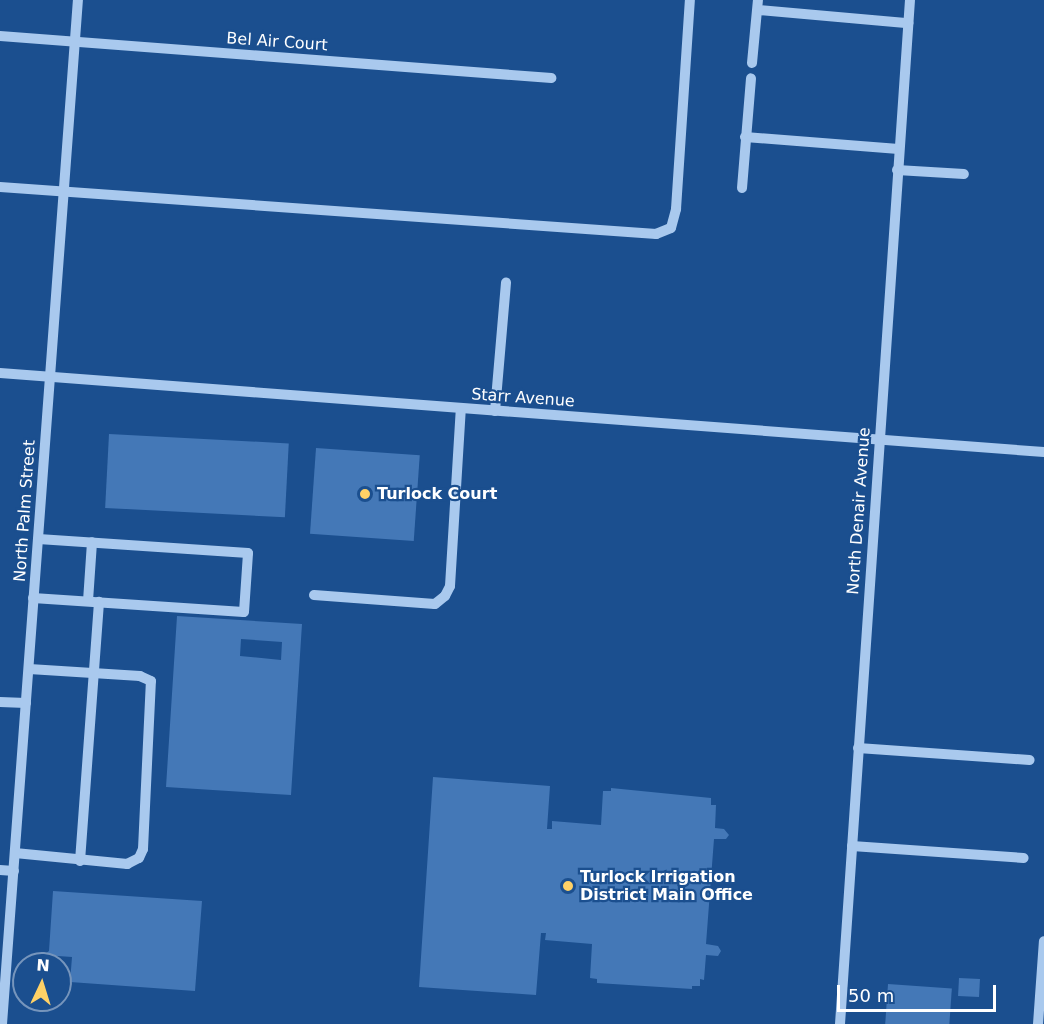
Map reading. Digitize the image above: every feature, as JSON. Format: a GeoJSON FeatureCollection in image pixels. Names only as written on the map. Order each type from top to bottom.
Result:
{"type":"FeatureCollection","features":[{"type":"Feature","properties":{"kind":"street","name":"North Palm Street"},"geometry":{"type":"LineString","coordinates":[[2,1024],[78,0]]}},
{"type":"Feature","properties":{"kind":"street"},"geometry":{"type":"LineString","coordinates":[[0,187],[656,234],[671,228],[676,209],[690,0]]}},
{"type":"Feature","properties":{"kind":"street","name":"North Denair Avenue"},"geometry":{"type":"LineString","coordinates":[[840,1024],[878,440],[910,0]]}},
{"type":"Feature","properties":{"kind":"street"},"geometry":{"type":"LineString","coordinates":[[752,63],[758,5],[908,23]]}},
{"type":"Feature","properties":{"kind":"street","name":"Bel Air Court"},"geometry":{"type":"LineString","coordinates":[[0,36],[551,78]]}},
{"type":"Feature","properties":{"kind":"street"},"geometry":{"type":"LineString","coordinates":[[742,188],[751,78]]}},
{"type":"Feature","properties":{"kind":"street"},"geometry":{"type":"LineString","coordinates":[[745,137],[899,149]]}},
{"type":"Feature","properties":{"kind":"street"},"geometry":{"type":"LineString","coordinates":[[897,170],[964,174]]}},
{"type":"Feature","properties":{"kind":"street"},"geometry":{"type":"LineString","coordinates":[[495,411],[506,282]]}},
{"type":"Feature","properties":{"kind":"street","name":"Starr Avenue"},"geometry":{"type":"LineString","coordinates":[[0,373],[1044,452]]}},
{"type":"Feature","properties":{"kind":"street"},"geometry":{"type":"LineString","coordinates":[[314,595],[435,604],[445,596],[450,586],[461,408]]}},
{"type":"Feature","properties":{"kind":"street"},"geometry":{"type":"LineString","coordinates":[[33,598],[244,612],[248,553],[38,538]]}},
{"type":"Feature","properties":{"kind":"street"},"geometry":{"type":"LineString","coordinates":[[80,861],[94,673],[92,542]]}},
{"type":"Feature","properties":{"kind":"street"},"geometry":{"type":"LineString","coordinates":[[15,853],[127,864],[139,858],[143,849],[151,681],[140,676],[29,669]]}},
{"type":"Feature","properties":{"kind":"street"},"geometry":{"type":"LineString","coordinates":[[0,702],[26,703]]}},
{"type":"Feature","properties":{"kind":"street"},"geometry":{"type":"LineString","coordinates":[[858,748],[1030,760]]}},
{"type":"Feature","properties":{"kind":"street"},"geometry":{"type":"LineString","coordinates":[[852,846],[1024,858]]}},
{"type":"Feature","properties":{"kind":"street"},"geometry":{"type":"LineString","coordinates":[[0,870],[14,871]]}},
{"type":"Feature","properties":{"kind":"street"},"geometry":{"type":"LineString","coordinates":[[1038,1024],[1044,941]]}},
{"type":"Feature","properties":{"kind":"building"},"geometry":{"type":"Polygon","coordinates":[[[109,434],[289,443],[285,517],[105,508],[109,434]]]}},
{"type":"Feature","properties":{"kind":"building","name":"Turlock Court"},"geometry":{"type":"Polygon","coordinates":[[[316,448],[420,455],[414,541],[310,534],[316,448]]]}},
{"type":"Feature","properties":{"kind":"building"},"geometry":{"type":"Polygon","coordinates":[[[177,616],[302,624],[291,795],[166,787],[177,616]],[[241,639],[240,656],[281,660],[282,642],[241,639]]]}},
{"type":"Feature","properties":{"kind":"building","name":"Turlock Irrigation District Main Office"},"geometry":{"type":"Polygon","coordinates":[[[433,777],[550,786],[547,829],[552,829],[552,821],[601,825],[603,791],[611,791],[611,788],[711,798],[711,805],[716,805],[715,828],[724,829],[729,835],[726,839],[714,839],[706,944],[718,946],[721,951],[718,956],[706,955],[704,980],[700,979],[700,986],[692,986],[692,989],[597,983],[597,979],[590,978],[592,944],[545,940],[546,933],[541,933],[536,995],[419,987],[433,777]]]}},
{"type":"Feature","properties":{"kind":"building"},"geometry":{"type":"Polygon","coordinates":[[[53,891],[202,901],[195,991],[72,982],[72,952],[49,951],[53,891]]]}},
{"type":"Feature","properties":{"kind":"building"},"geometry":{"type":"Polygon","coordinates":[[[959,978],[980,979],[979,997],[958,996],[959,978]]]}},
{"type":"Feature","properties":{"kind":"building"},"geometry":{"type":"Polygon","coordinates":[[[888,984],[952,988],[949,1024],[885,1024],[888,984]]]}},
{"type":"Feature","properties":{"kind":"place","name":"Turlock Court"},"geometry":{"type":"Point","coordinates":[365,494]}},
{"type":"Feature","properties":{"kind":"place","name":"Turlock Irrigation District Main Office"},"geometry":{"type":"Point","coordinates":[568,886]}}]}
